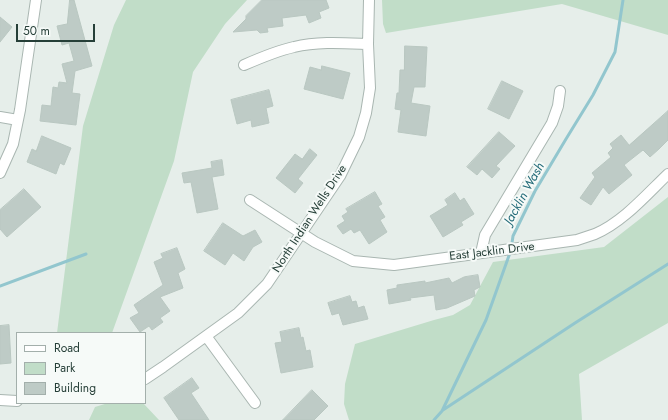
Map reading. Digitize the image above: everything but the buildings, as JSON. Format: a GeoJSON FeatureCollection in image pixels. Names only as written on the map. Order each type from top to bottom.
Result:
{"type":"FeatureCollection","features":[{"type":"Feature","properties":{"kind":"street"},"geometry":{"type":"LineString","coordinates":[[0,173],[13,144],[18,120],[36,0]]}},
{"type":"Feature","properties":{"kind":"street","name":"North Indian Wells Drive"},"geometry":{"type":"LineString","coordinates":[[146,378],[238,313],[267,284],[340,176],[363,126],[370,88],[368,44],[369,0]]}},
{"type":"Feature","properties":{"kind":"street"},"geometry":{"type":"LineString","coordinates":[[244,65],[277,51],[294,47],[312,44],[368,44]]}},
{"type":"Feature","properties":{"kind":"street"},"geometry":{"type":"LineString","coordinates":[[481,253],[485,235],[552,123],[558,106],[560,91]]}},
{"type":"Feature","properties":{"kind":"street"},"geometry":{"type":"LineString","coordinates":[[0,118],[18,120]]}},
{"type":"Feature","properties":{"kind":"street","name":"East Jacklin Drive"},"geometry":{"type":"LineString","coordinates":[[250,200],[315,242],[353,261],[394,265],[577,240],[595,234],[612,224],[668,174]]}},
{"type":"Feature","properties":{"kind":"street"},"geometry":{"type":"LineString","coordinates":[[206,336],[255,403]]}},
{"type":"Feature","properties":{"kind":"street"},"geometry":{"type":"LineString","coordinates":[[0,400],[16,401]]}},
{"type":"Feature","properties":{"kind":"green space"},"geometry":{"type":"Polygon","coordinates":[[[126,0],[247,0],[225,24],[193,72],[174,161],[112,332],[57,332],[83,126],[114,25],[126,0]]]}},
{"type":"Feature","properties":{"kind":"green space"},"geometry":{"type":"Polygon","coordinates":[[[382,0],[668,0],[668,35],[562,4],[386,33],[383,24],[382,0]]]}},
{"type":"Feature","properties":{"kind":"green space"},"geometry":{"type":"Polygon","coordinates":[[[668,197],[668,323],[579,374],[582,420],[349,420],[344,404],[345,384],[355,344],[453,315],[470,305],[493,262],[604,247],[668,197]]]}},
{"type":"Feature","properties":{"kind":"green space"},"geometry":{"type":"Polygon","coordinates":[[[105,404],[144,404],[159,420],[89,420],[95,407],[105,404]]]}},
{"type":"Feature","properties":{"kind":"waterway","name":"Jacklin Wash"},"geometry":{"type":"LineString","coordinates":[[434,420],[442,411],[486,320],[511,250],[513,236],[535,191],[593,95],[615,52],[623,0]]}},
{"type":"Feature","properties":{"kind":"waterway"},"geometry":{"type":"LineString","coordinates":[[0,286],[86,254]]}},
{"type":"Feature","properties":{"kind":"waterway"},"geometry":{"type":"LineString","coordinates":[[443,410],[668,264]]}}]}
